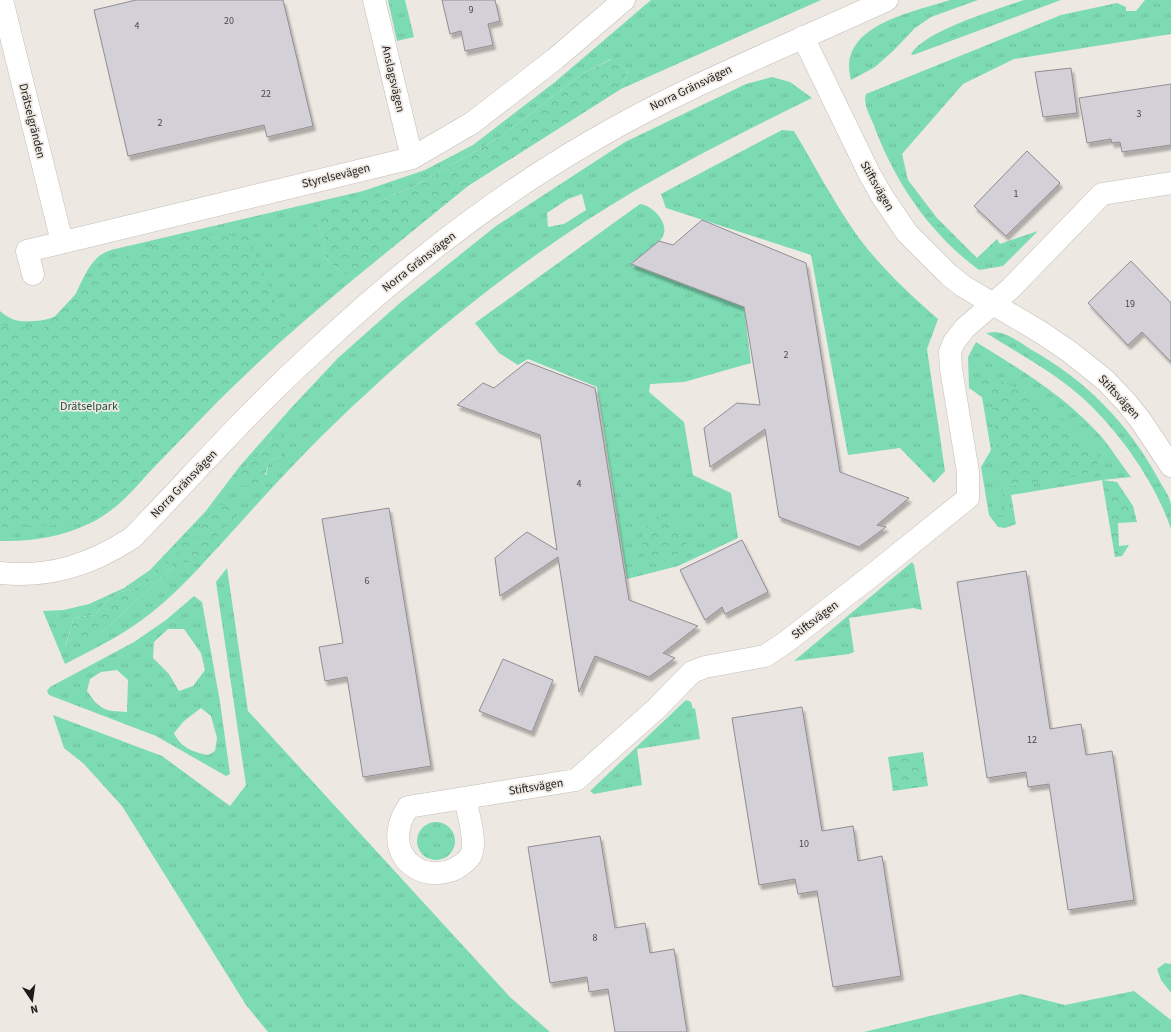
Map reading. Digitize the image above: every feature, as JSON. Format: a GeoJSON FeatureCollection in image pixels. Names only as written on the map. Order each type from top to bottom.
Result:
{"type":"FeatureCollection","features":[{"type":"Feature","properties":{"kind":"street","name":"Drätselgränden"},"geometry":{"type":"LineString","coordinates":[[2,0],[62,242]]}},
{"type":"Feature","properties":{"kind":"street","name":"Anslagsvägen"},"geometry":{"type":"LineString","coordinates":[[374,0],[412,158]]}},
{"type":"Feature","properties":{"kind":"street","name":"Styrelsevägen"},"geometry":{"type":"LineString","coordinates":[[33,274],[27,251],[412,158],[472,123],[554,59],[624,0]]}},
{"type":"Feature","properties":{"kind":"street","name":"Norra Gränsvägen"},"geometry":{"type":"LineString","coordinates":[[0,573],[36,574],[67,569],[104,556],[132,538],[311,354],[365,305],[443,242],[531,178],[646,110],[887,0]]}},
{"type":"Feature","properties":{"kind":"street","name":"Stiftsvägen"},"geometry":{"type":"LineString","coordinates":[[804,37],[869,173],[893,214],[907,233],[949,275],[992,304],[1042,333],[1070,352],[1104,380],[1126,402],[1141,421],[1171,466]]}},
{"type":"Feature","properties":{"kind":"street","name":"Stiftsvägen"},"geometry":{"type":"LineString","coordinates":[[465,798],[576,780],[656,709],[692,672],[705,667],[765,656],[786,642],[870,578],[968,498],[968,472],[951,369],[950,352],[954,342],[965,328],[1011,288],[1102,194],[1171,183]]}},
{"type":"Feature","properties":{"kind":"green space"},"geometry":{"type":"Polygon","coordinates":[[[388,0],[405,0],[414,37],[397,41],[388,0]]]}},
{"type":"Feature","properties":{"kind":"green space","name":"Drätselpark"},"geometry":{"type":"Polygon","coordinates":[[[651,0],[821,0],[621,89],[628,71],[611,59],[583,73],[502,136],[411,188],[389,196],[383,201],[316,222],[325,240],[325,254],[328,259],[337,268],[355,278],[253,367],[220,399],[132,491],[107,513],[78,529],[45,538],[23,541],[0,541],[0,491],[61,329],[0,348],[0,311],[16,320],[34,321],[49,319],[60,314],[68,307],[89,268],[99,257],[111,250],[363,191],[425,170],[473,145],[555,82],[651,0]]]}},
{"type":"Feature","properties":{"kind":"green space"},"geometry":{"type":"Polygon","coordinates":[[[950,0],[978,0],[931,17],[915,28],[875,67],[851,80],[849,61],[855,46],[866,34],[881,24],[899,16],[950,0]]]}},
{"type":"Feature","properties":{"kind":"green space"},"geometry":{"type":"Polygon","coordinates":[[[1024,0],[1061,0],[913,55],[911,54],[919,45],[946,29],[980,15],[1024,0]]]}},
{"type":"Feature","properties":{"kind":"green space"},"geometry":{"type":"Polygon","coordinates":[[[1145,0],[1171,0],[1171,34],[1014,59],[963,84],[902,154],[908,180],[937,218],[977,258],[997,239],[1000,244],[1038,231],[1003,266],[979,270],[944,240],[915,204],[891,165],[868,112],[865,101],[866,94],[1061,15],[1117,3],[1126,7],[1126,11],[1136,11],[1145,0]]]}},
{"type":"Feature","properties":{"kind":"green space"},"geometry":{"type":"Polygon","coordinates":[[[612,59],[628,71],[621,89],[468,186],[355,278],[337,268],[328,259],[325,254],[325,240],[316,222],[330,206],[352,197],[368,195],[383,201],[389,196],[411,188],[502,136],[583,73],[612,59]]]}},
{"type":"Feature","properties":{"kind":"green space"},"geometry":{"type":"Polygon","coordinates":[[[772,77],[790,82],[812,98],[701,154],[636,190],[565,235],[496,284],[430,337],[350,408],[302,456],[198,569],[163,603],[141,621],[98,647],[65,664],[43,611],[64,610],[89,604],[124,588],[150,570],[205,512],[240,466],[292,407],[338,358],[401,302],[496,226],[625,142],[746,84],[772,77]],[[582,194],[568,199],[547,213],[548,227],[564,224],[586,210],[582,194]],[[272,437],[263,451],[239,472],[266,475],[269,461],[282,456],[272,437]],[[174,566],[145,580],[133,590],[120,592],[107,601],[95,615],[74,618],[65,646],[71,638],[85,644],[102,632],[174,566]]]}},
{"type":"Feature","properties":{"kind":"green space"},"geometry":{"type":"Polygon","coordinates":[[[782,130],[794,131],[829,192],[861,241],[881,265],[938,319],[927,349],[945,471],[934,483],[900,448],[848,455],[811,255],[666,208],[661,194],[782,130]]]}},
{"type":"Feature","properties":{"kind":"green space"},"geometry":{"type":"Polygon","coordinates":[[[640,204],[652,209],[658,215],[663,223],[664,231],[658,243],[631,264],[744,307],[751,363],[684,382],[650,384],[649,392],[684,422],[693,475],[731,493],[738,538],[678,566],[627,579],[597,387],[528,359],[518,365],[499,353],[475,323],[640,204]]]}},
{"type":"Feature","properties":{"kind":"green space","name":"Drätselpark"},"geometry":{"type":"Polygon","coordinates":[[[188,233],[249,237],[288,334],[220,399],[154,467],[89,524],[0,527],[0,325],[43,329],[104,264],[188,233]]]}},
{"type":"Feature","properties":{"kind":"green space"},"geometry":{"type":"Polygon","coordinates":[[[995,332],[1013,338],[1051,361],[1088,389],[1120,422],[1147,459],[1168,495],[1171,505],[1171,529],[1147,477],[1124,444],[1099,414],[1075,391],[1063,382],[986,333],[995,332]]]}},
{"type":"Feature","properties":{"kind":"green space"},"geometry":{"type":"Polygon","coordinates":[[[976,342],[1039,382],[1069,405],[1101,436],[1131,477],[1102,480],[1011,495],[1016,524],[1005,528],[998,527],[989,515],[981,467],[991,450],[982,397],[969,388],[968,357],[976,342]]]}},
{"type":"Feature","properties":{"kind":"green space"},"geometry":{"type":"Polygon","coordinates":[[[981,372],[1020,389],[1061,417],[1097,452],[1099,471],[1002,488],[1006,516],[998,515],[998,457],[991,394],[978,382],[981,372]]]}},
{"type":"Feature","properties":{"kind":"green space"},"geometry":{"type":"Polygon","coordinates":[[[282,434],[290,443],[282,456],[269,461],[260,482],[252,486],[239,485],[239,471],[263,451],[272,437],[282,434]]]}},
{"type":"Feature","properties":{"kind":"green space"},"geometry":{"type":"Polygon","coordinates":[[[1102,480],[1117,482],[1133,506],[1137,522],[1118,523],[1119,546],[1129,545],[1122,556],[1115,557],[1102,480]]]}},
{"type":"Feature","properties":{"kind":"green space"},"geometry":{"type":"Polygon","coordinates":[[[218,505],[231,505],[235,518],[195,562],[184,562],[177,555],[181,544],[199,535],[204,520],[218,505]]]}},
{"type":"Feature","properties":{"kind":"green space"},"geometry":{"type":"Polygon","coordinates":[[[657,516],[670,518],[678,522],[683,530],[687,543],[672,560],[650,562],[644,556],[642,533],[657,516]]]}},
{"type":"Feature","properties":{"kind":"green space"},"geometry":{"type":"Polygon","coordinates":[[[166,561],[174,566],[102,632],[85,645],[71,638],[65,647],[74,618],[95,615],[107,601],[120,592],[133,590],[166,561]]]}},
{"type":"Feature","properties":{"kind":"green space"},"geometry":{"type":"Polygon","coordinates":[[[912,562],[914,565],[922,610],[913,608],[849,618],[854,652],[849,654],[794,661],[912,562]]]}},
{"type":"Feature","properties":{"kind":"green space"},"geometry":{"type":"Polygon","coordinates":[[[227,568],[248,711],[510,997],[550,1032],[268,1032],[246,1005],[122,806],[84,764],[64,748],[53,715],[162,756],[230,806],[246,785],[216,582],[227,568]]]}},
{"type":"Feature","properties":{"kind":"green space"},"geometry":{"type":"Polygon","coordinates":[[[194,596],[202,602],[220,702],[230,774],[226,776],[156,736],[49,695],[47,691],[50,687],[134,642],[166,620],[194,596]],[[168,629],[154,642],[153,658],[169,674],[179,691],[193,686],[205,670],[201,653],[184,629],[168,629]],[[117,670],[101,672],[90,679],[87,691],[99,706],[108,710],[127,712],[128,680],[117,670]],[[201,708],[184,721],[174,733],[184,746],[192,751],[208,755],[215,751],[217,738],[211,716],[201,708]]]}},
{"type":"Feature","properties":{"kind":"green space"},"geometry":{"type":"Polygon","coordinates":[[[686,700],[691,702],[693,709],[695,708],[700,739],[637,749],[642,785],[594,794],[590,791],[686,700]]]}},
{"type":"Feature","properties":{"kind":"green space"},"geometry":{"type":"Polygon","coordinates":[[[923,752],[928,786],[893,791],[888,757],[923,752]]]}},
{"type":"Feature","properties":{"kind":"green space"},"geometry":{"type":"Polygon","coordinates":[[[432,822],[440,822],[450,827],[454,834],[454,848],[450,855],[440,860],[432,860],[422,855],[420,852],[417,845],[417,837],[422,827],[425,825],[432,822]]]}},
{"type":"Feature","properties":{"kind":"green space"},"geometry":{"type":"Polygon","coordinates":[[[1165,963],[1171,964],[1171,993],[1161,980],[1157,969],[1165,963]]]}},
{"type":"Feature","properties":{"kind":"green space"},"geometry":{"type":"Polygon","coordinates":[[[1134,991],[1171,1020],[1171,1032],[864,1032],[1021,994],[1065,1005],[1134,991]]]}},
{"type":"Feature","properties":{"kind":"building"},"geometry":{"type":"Polygon","coordinates":[[[136,0],[283,0],[313,126],[267,137],[264,125],[128,156],[94,10],[136,0]]]}},
{"type":"Feature","properties":{"kind":"building"},"geometry":{"type":"Polygon","coordinates":[[[442,0],[495,0],[500,21],[488,24],[493,45],[465,51],[461,31],[450,34],[442,0]]]}},
{"type":"Feature","properties":{"kind":"building"},"geometry":{"type":"Polygon","coordinates":[[[1071,68],[1077,113],[1043,117],[1035,72],[1071,68]]]}},
{"type":"Feature","properties":{"kind":"building"},"geometry":{"type":"Polygon","coordinates":[[[1171,84],[1171,145],[1122,152],[1120,142],[1112,143],[1111,139],[1087,143],[1079,98],[1171,84]]]}},
{"type":"Feature","properties":{"kind":"building"},"geometry":{"type":"Polygon","coordinates":[[[1027,151],[1060,183],[1006,236],[974,206],[1027,151]]]}},
{"type":"Feature","properties":{"kind":"building"},"geometry":{"type":"Polygon","coordinates":[[[702,220],[806,263],[840,472],[909,498],[877,525],[886,527],[859,547],[779,517],[765,429],[710,467],[704,428],[737,403],[760,405],[744,307],[631,264],[659,241],[673,245],[702,220]]]}},
{"type":"Feature","properties":{"kind":"building"},"geometry":{"type":"Polygon","coordinates":[[[1131,261],[1171,303],[1171,362],[1142,332],[1128,345],[1088,303],[1131,261]]]}},
{"type":"Feature","properties":{"kind":"building"},"geometry":{"type":"Polygon","coordinates":[[[527,362],[595,388],[629,600],[698,626],[663,653],[675,658],[649,677],[595,656],[579,692],[558,557],[500,596],[495,558],[519,538],[527,532],[557,550],[540,435],[457,405],[483,383],[494,388],[527,362]]]}},
{"type":"Feature","properties":{"kind":"building"},"geometry":{"type":"Polygon","coordinates":[[[389,508],[431,766],[363,777],[347,677],[325,681],[319,647],[343,643],[322,519],[389,508]]]}},
{"type":"Feature","properties":{"kind":"building"},"geometry":{"type":"Polygon","coordinates":[[[742,540],[768,592],[725,614],[722,607],[705,620],[680,570],[742,540]]]}},
{"type":"Feature","properties":{"kind":"building"},"geometry":{"type":"Polygon","coordinates":[[[1026,571],[1050,729],[1081,724],[1086,755],[1112,751],[1134,900],[1068,910],[1049,784],[1028,787],[1026,772],[987,778],[957,582],[1026,571]]]}},
{"type":"Feature","properties":{"kind":"building"},"geometry":{"type":"Polygon","coordinates":[[[503,659],[553,680],[532,732],[479,711],[503,659]]]}},
{"type":"Feature","properties":{"kind":"building"},"geometry":{"type":"Polygon","coordinates":[[[802,707],[822,831],[853,826],[858,861],[882,856],[901,976],[833,987],[817,891],[798,894],[795,879],[759,885],[732,718],[802,707]]]}},
{"type":"Feature","properties":{"kind":"building"},"geometry":{"type":"Polygon","coordinates":[[[600,836],[615,928],[645,923],[650,953],[674,949],[687,1032],[615,1032],[608,989],[589,992],[587,977],[550,983],[528,847],[600,836]]]}}]}
